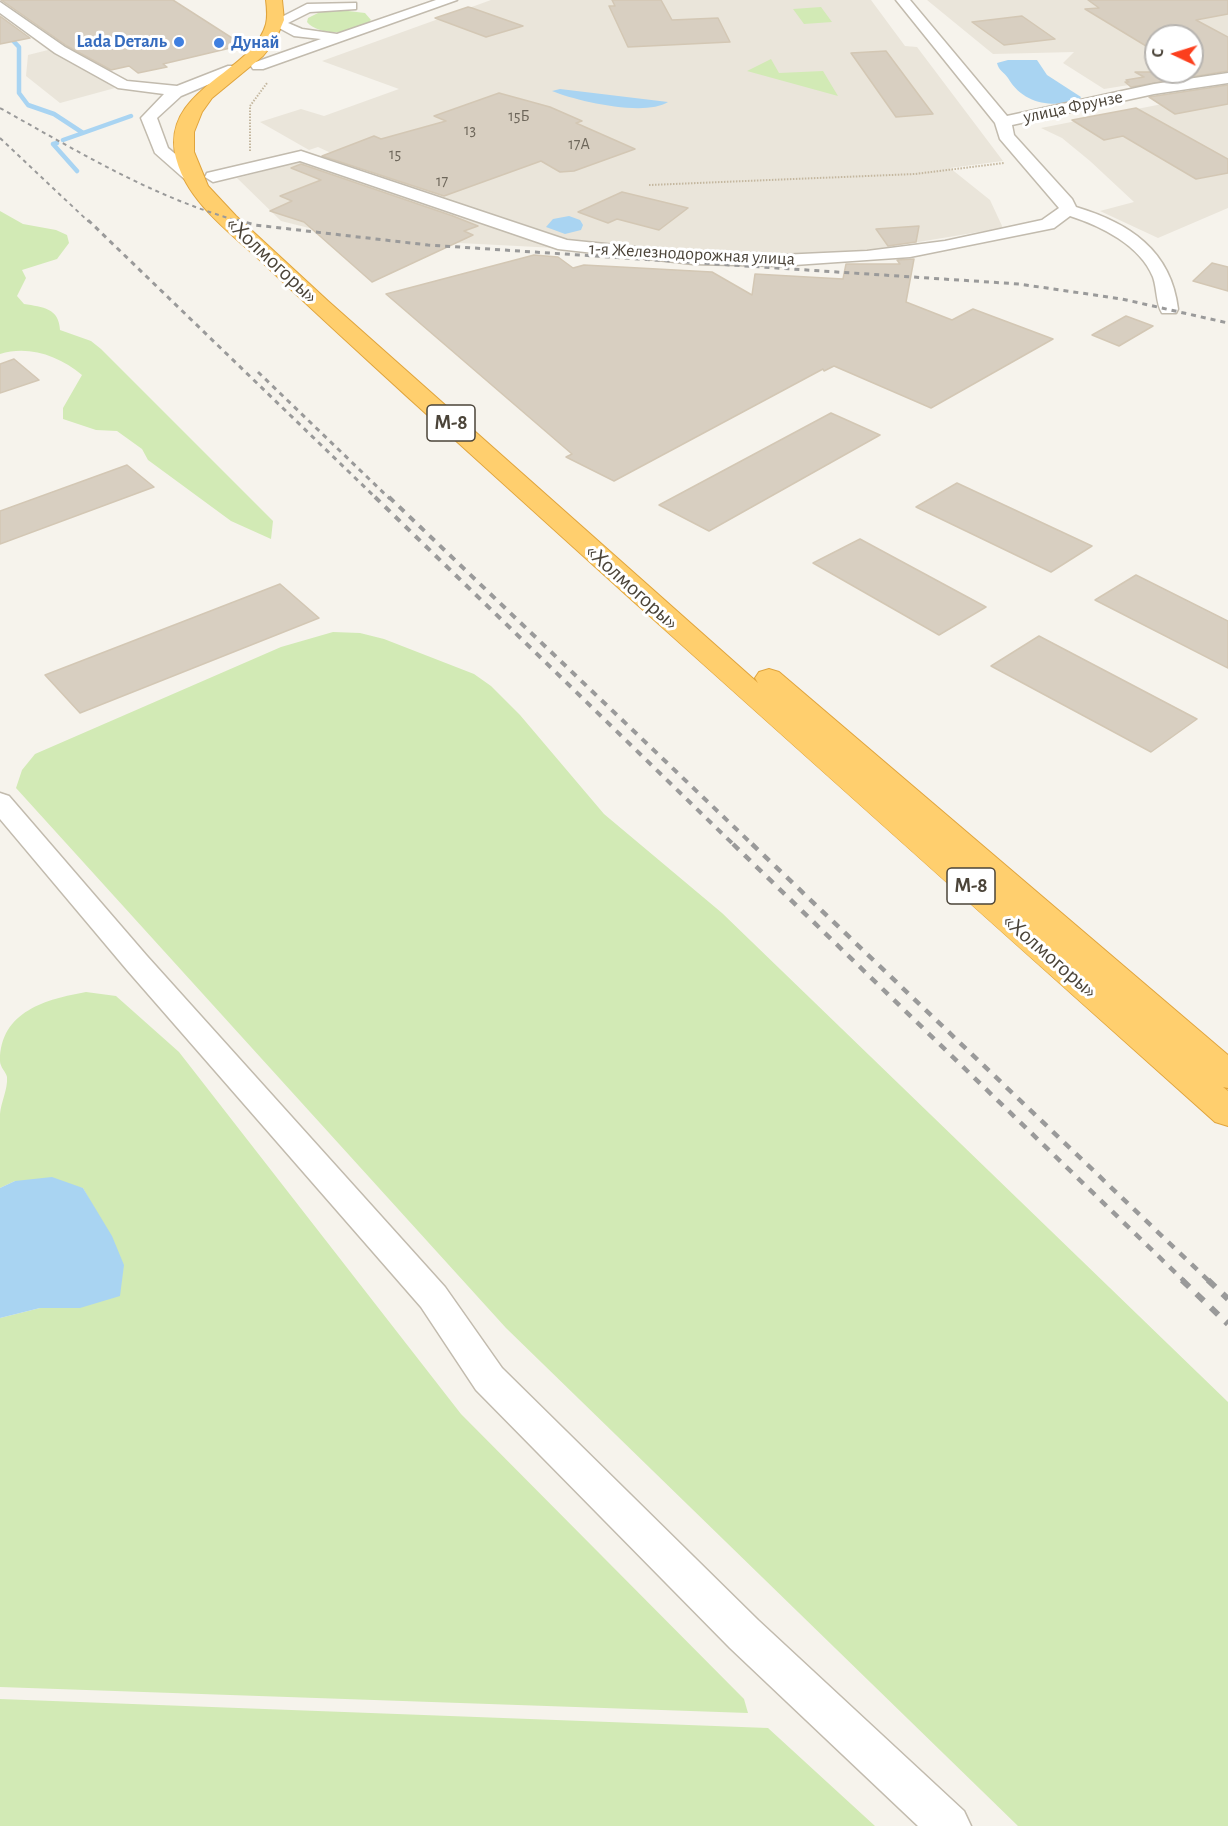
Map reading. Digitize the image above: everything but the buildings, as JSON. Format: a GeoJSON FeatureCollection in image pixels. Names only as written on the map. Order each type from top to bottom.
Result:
{"type":"FeatureCollection","features":[{"type":"Feature","properties":{"kind":"highway"},"geometry":{"type":"LineString","coordinates":[[274,0],[284,27]]}},
{"type":"Feature","properties":{"kind":"highway","name":"М-8"},"geometry":{"type":"LineString","coordinates":[[284,27],[293,6]]}},
{"type":"Feature","properties":{"kind":"highway","name":"«Холмогоры»"},"geometry":{"type":"LineString","coordinates":[[284,27],[276,53],[230,89],[205,121],[202,148],[204,178],[214,205],[317,302],[610,568],[1228,1112]]}},
{"type":"Feature","properties":{"kind":"highway","name":"«Холмогоры»"},"geometry":{"type":"LineString","coordinates":[[284,27],[204,95],[187,125],[183,153],[204,178],[600,530],[1228,1075]]}},
{"type":"Feature","properties":{"kind":"street"},"geometry":{"type":"LineString","coordinates":[[334,0],[365,9],[382,18],[374,26]]}},
{"type":"Feature","properties":{"kind":"street"},"geometry":{"type":"LineString","coordinates":[[258,66],[450,0]]}},
{"type":"Feature","properties":{"kind":"street","name":"улица Фрунзе"},"geometry":{"type":"LineString","coordinates":[[903,0],[1003,122],[1154,89],[1228,78]]}},
{"type":"Feature","properties":{"kind":"street"},"geometry":{"type":"LineString","coordinates":[[0,6],[60,50],[123,85],[134,88],[180,91]]}},
{"type":"Feature","properties":{"kind":"street"},"geometry":{"type":"LineString","coordinates":[[293,6],[424,9]]}},
{"type":"Feature","properties":{"kind":"street"},"geometry":{"type":"LineString","coordinates":[[284,27],[316,35],[354,33]]}},
{"type":"Feature","properties":{"kind":"street"},"geometry":{"type":"LineString","coordinates":[[148,118],[165,99],[233,69]]}},
{"type":"Feature","properties":{"kind":"street"},"geometry":{"type":"LineString","coordinates":[[134,88],[142,100],[160,150],[204,178]]}},
{"type":"Feature","properties":{"kind":"street"},"geometry":{"type":"LineString","coordinates":[[1003,122],[1006,136],[1066,203],[1068,210],[1088,215],[1148,252],[1160,270],[1166,286],[1169,309]]}},
{"type":"Feature","properties":{"kind":"street","name":"1-я Железнодорожная улица"},"geometry":{"type":"LineString","coordinates":[[204,178],[254,169],[301,156],[564,245],[606,252],[753,261],[799,261],[941,247],[1048,224],[1068,210]]}},
{"type":"Feature","properties":{"kind":"street"},"geometry":{"type":"LineString","coordinates":[[0,802],[137,963],[433,1297],[489,1379],[744,1634],[949,1826]]}},
{"type":"Feature","properties":{"kind":"path"},"geometry":{"type":"LineString","coordinates":[[254,169],[250,151],[248,116],[259,91],[273,79]]}},
{"type":"Feature","properties":{"kind":"path"},"geometry":{"type":"LineString","coordinates":[[649,185],[716,181],[847,179],[933,172],[1011,162]]}},
{"type":"Feature","properties":{"kind":"shaded area"},"geometry":{"type":"Polygon","coordinates":[[[491,0],[871,0],[905,46],[917,47],[1003,161],[950,168],[990,200],[1003,228],[876,249],[803,256],[752,256],[590,244],[565,240],[387,179],[318,147],[309,150],[260,122],[301,109],[324,116],[399,89],[322,61],[491,0]]]}},
{"type":"Feature","properties":{"kind":"shaded area"},"geometry":{"type":"Polygon","coordinates":[[[927,0],[1228,0],[1228,69],[1204,73],[1204,24],[1144,24],[1144,83],[1104,89],[1063,63],[1074,52],[993,54],[927,0]]]}},
{"type":"Feature","properties":{"kind":"shaded area"},"geometry":{"type":"Polygon","coordinates":[[[52,49],[115,88],[60,103],[26,76],[28,55],[52,49]]]}},
{"type":"Feature","properties":{"kind":"shaded area"},"geometry":{"type":"Polygon","coordinates":[[[1228,91],[1228,208],[1158,238],[1100,211],[1134,202],[1062,138],[1041,128],[1228,91]]]}},
{"type":"Feature","properties":{"kind":"shaded area"},"geometry":{"type":"Polygon","coordinates":[[[302,161],[556,248],[440,242],[309,228],[281,221],[237,178],[302,161]]]}},
{"type":"Feature","properties":{"kind":"green space"},"geometry":{"type":"Polygon","coordinates":[[[821,7],[832,22],[804,24],[793,9],[821,7]]]}},
{"type":"Feature","properties":{"kind":"green space"},"geometry":{"type":"Polygon","coordinates":[[[340,10],[365,13],[371,20],[358,29],[339,32],[321,30],[307,22],[308,18],[320,12],[340,10]]]}},
{"type":"Feature","properties":{"kind":"green space"},"geometry":{"type":"Polygon","coordinates":[[[771,59],[779,73],[823,71],[838,96],[747,71],[771,59]]]}},
{"type":"Feature","properties":{"kind":"green space"},"geometry":{"type":"Polygon","coordinates":[[[0,211],[23,224],[56,230],[67,235],[69,243],[57,259],[22,270],[26,278],[17,296],[24,304],[43,308],[53,313],[57,317],[60,330],[91,341],[101,349],[273,521],[271,539],[231,521],[148,460],[142,449],[117,431],[96,430],[63,419],[63,408],[82,375],[73,368],[54,358],[33,352],[0,354],[0,211]]]}},
{"type":"Feature","properties":{"kind":"green space"},"geometry":{"type":"Polygon","coordinates":[[[333,632],[360,633],[384,639],[474,674],[491,686],[520,715],[604,814],[722,913],[1228,1402],[1228,1826],[1018,1826],[506,1328],[16,788],[22,770],[35,754],[281,647],[333,632]]]}},
{"type":"Feature","properties":{"kind":"green space"},"geometry":{"type":"Polygon","coordinates":[[[86,992],[116,996],[179,1052],[461,1414],[744,1699],[748,1713],[0,1687],[0,1318],[40,1308],[80,1308],[96,1212],[83,1188],[15,1181],[0,1188],[0,1114],[7,1082],[0,1063],[2,1044],[8,1030],[28,1010],[56,999],[86,992]]]}},
{"type":"Feature","properties":{"kind":"green space"},"geometry":{"type":"Polygon","coordinates":[[[0,1699],[768,1728],[875,1826],[0,1826],[0,1699]]]}},
{"type":"Feature","properties":{"kind":"water"},"geometry":{"type":"Polygon","coordinates":[[[1008,60],[1037,60],[1047,75],[1081,97],[1079,101],[1058,104],[1030,99],[1014,87],[999,68],[997,63],[1008,60]]]}},
{"type":"Feature","properties":{"kind":"water"},"geometry":{"type":"Polygon","coordinates":[[[560,89],[668,102],[644,108],[610,106],[552,91],[560,89]]]}},
{"type":"Feature","properties":{"kind":"water"},"geometry":{"type":"Polygon","coordinates":[[[569,216],[580,220],[583,225],[581,230],[565,234],[546,227],[553,219],[569,216]]]}},
{"type":"Feature","properties":{"kind":"water"},"geometry":{"type":"Polygon","coordinates":[[[52,1177],[83,1188],[112,1236],[124,1265],[120,1296],[80,1308],[40,1308],[0,1318],[0,1188],[15,1181],[52,1177]]]}},
{"type":"Feature","properties":{"kind":"waterway"},"geometry":{"type":"LineString","coordinates":[[0,27],[19,47],[19,93],[28,105],[54,114],[83,133]]}},
{"type":"Feature","properties":{"kind":"waterway"},"geometry":{"type":"LineString","coordinates":[[83,133],[131,116]]}},
{"type":"Feature","properties":{"kind":"waterway"},"geometry":{"type":"LineString","coordinates":[[63,140],[83,133]]}},
{"type":"Feature","properties":{"kind":"waterway"},"geometry":{"type":"LineString","coordinates":[[57,143],[53,144],[77,171]]}},
{"type":"Feature","properties":{"kind":"railway"},"geometry":{"type":"LineString","coordinates":[[0,108],[148,187],[242,222]]}},
{"type":"Feature","properties":{"kind":"railway"},"geometry":{"type":"LineString","coordinates":[[0,138],[89,222]]}},
{"type":"Feature","properties":{"kind":"railway"},"geometry":{"type":"LineString","coordinates":[[88,220],[377,499]]}},
{"type":"Feature","properties":{"kind":"railway"},"geometry":{"type":"LineString","coordinates":[[237,220],[255,225],[428,245],[1019,284],[1122,299],[1228,323]]}},
{"type":"Feature","properties":{"kind":"railway"},"geometry":{"type":"LineString","coordinates":[[258,372],[390,499]]}},
{"type":"Feature","properties":{"kind":"railway"},"geometry":{"type":"LineString","coordinates":[[375,497],[735,846]]}},
{"type":"Feature","properties":{"kind":"railway"},"geometry":{"type":"LineString","coordinates":[[389,497],[754,846]]}},
{"type":"Feature","properties":{"kind":"railway"},"geometry":{"type":"LineString","coordinates":[[733,844],[1184,1281]]}},
{"type":"Feature","properties":{"kind":"railway"},"geometry":{"type":"LineString","coordinates":[[752,844],[1209,1281]]}},
{"type":"Feature","properties":{"kind":"railway"},"geometry":{"type":"LineString","coordinates":[[1182,1280],[1228,1324]]}},
{"type":"Feature","properties":{"kind":"railway"},"geometry":{"type":"LineString","coordinates":[[1208,1280],[1228,1299]]}},
{"type":"Feature","properties":{"kind":"place","name":"Lada Dеталь"},"geometry":{"type":"Point","coordinates":[179,42]}},
{"type":"Feature","properties":{"kind":"place","name":"Дунай"},"geometry":{"type":"Point","coordinates":[219,43]}}]}
